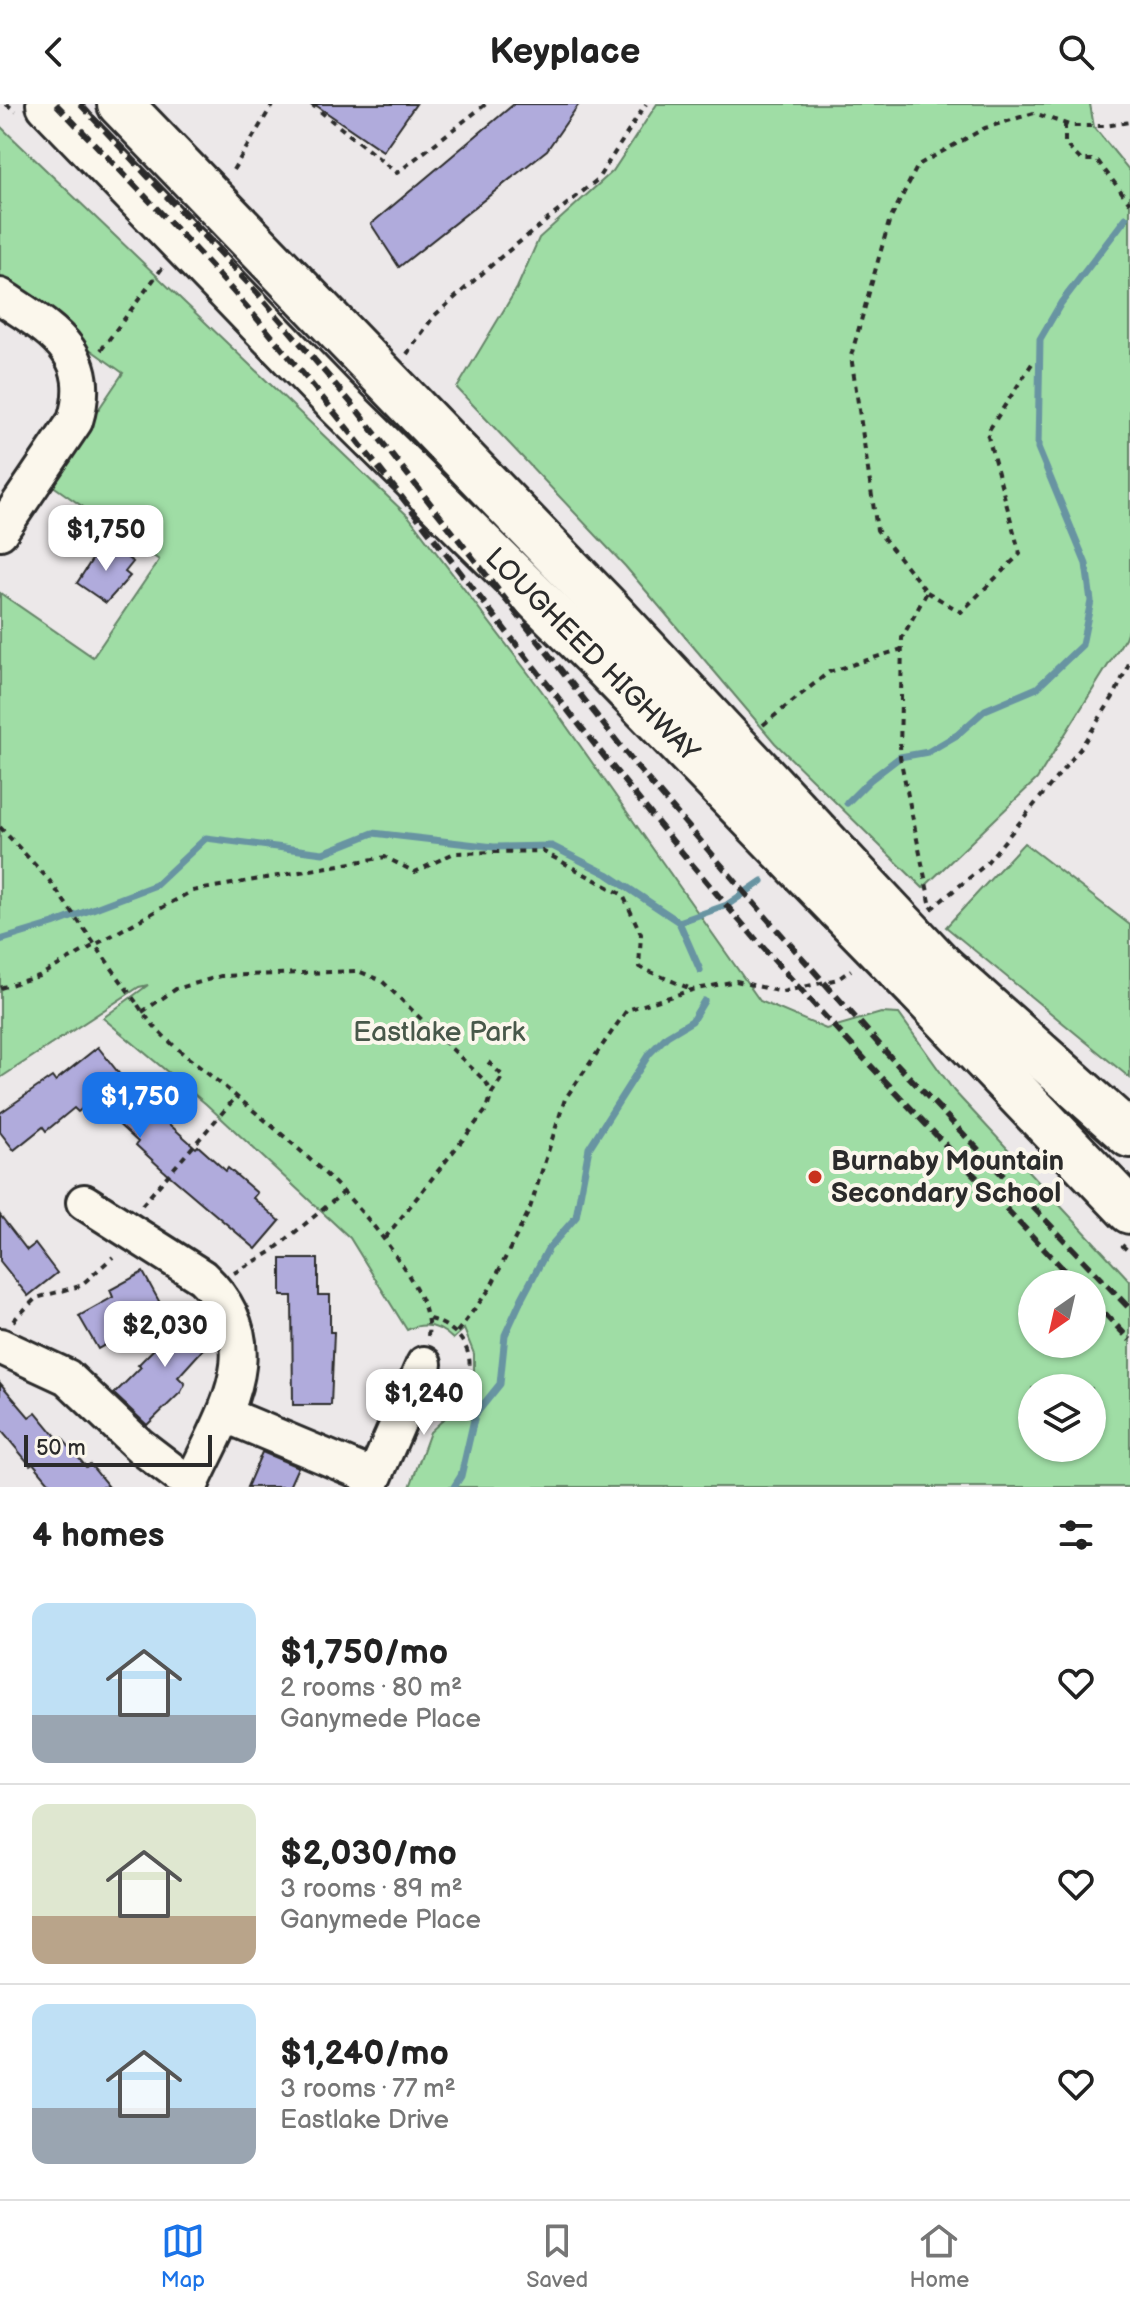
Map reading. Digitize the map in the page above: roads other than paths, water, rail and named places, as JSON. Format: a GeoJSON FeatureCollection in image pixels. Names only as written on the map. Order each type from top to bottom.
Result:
{"type":"FeatureCollection","features":[{"type":"Feature","properties":{"kind":"main road","name":"LOUGHEED HIGHWAY"},"geometry":{"type":"LineString","coordinates":[[49,104],[345,411],[630,692],[852,896]]}},
{"type":"Feature","properties":{"kind":"main road","name":"LOUGHEED HIGHWAY"},"geometry":{"type":"LineString","coordinates":[[120,104],[605,606],[852,896],[930,978],[1130,1211]]}},
{"type":"Feature","properties":{"kind":"main road","name":"LOUGHEED HIGHWAY"},"geometry":{"type":"LineString","coordinates":[[930,978],[1130,1135]]}},
{"type":"Feature","properties":{"kind":"street"},"geometry":{"type":"LineString","coordinates":[[0,296],[45,326],[73,355],[81,377],[81,400],[75,421],[0,532]]}},
{"type":"Feature","properties":{"kind":"street"},"geometry":{"type":"LineString","coordinates":[[4,1335],[67,1377],[140,1446],[191,1486],[226,1415],[237,1384],[240,1360],[229,1313],[211,1286],[175,1258],[84,1202]]}},
{"type":"Feature","properties":{"kind":"street"},"geometry":{"type":"LineString","coordinates":[[226,1415],[372,1482],[424,1364]]}},
{"type":"Feature","properties":{"kind":"waterway"},"geometry":{"type":"LineString","coordinates":[[847,803],[900,757],[928,752],[957,735],[985,710],[1037,688],[1082,645],[1091,601],[1086,564],[1038,448],[1040,339],[1061,303],[1126,218]]}},
{"type":"Feature","properties":{"kind":"waterway"},"geometry":{"type":"LineString","coordinates":[[0,940],[53,924],[156,885],[206,838],[323,853],[373,833],[494,847],[552,846],[607,874],[679,922],[727,905],[762,881]]}},
{"type":"Feature","properties":{"kind":"waterway"},"geometry":{"type":"LineString","coordinates":[[679,922],[700,970]]}},
{"type":"Feature","properties":{"kind":"waterway"},"geometry":{"type":"LineString","coordinates":[[454,1487],[461,1476],[475,1415],[500,1384],[505,1335],[548,1249],[576,1217],[589,1148],[649,1054],[667,1036],[692,1021],[704,1001]]}},
{"type":"Feature","properties":{"kind":"railway"},"geometry":{"type":"LineString","coordinates":[[56,104],[198,253],[280,346],[627,785],[746,928],[868,1063],[1064,1270]]}},
{"type":"Feature","properties":{"kind":"railway"},"geometry":{"type":"LineString","coordinates":[[80,104],[259,295],[353,405],[637,767],[772,924],[894,1061],[1130,1309]]}},
{"type":"Feature","properties":{"kind":"railway"},"geometry":{"type":"LineString","coordinates":[[1106,1315],[1130,1340]]}},
{"type":"Feature","properties":{"kind":"place","name":"Burnaby Mountain Secondary School"},"geometry":{"type":"Point","coordinates":[815,1177]}},
{"type":"Feature","properties":{"kind":"park label","name":"Eastlake Park"},"geometry":{"type":"Point","coordinates":[439,1032]}}]}
